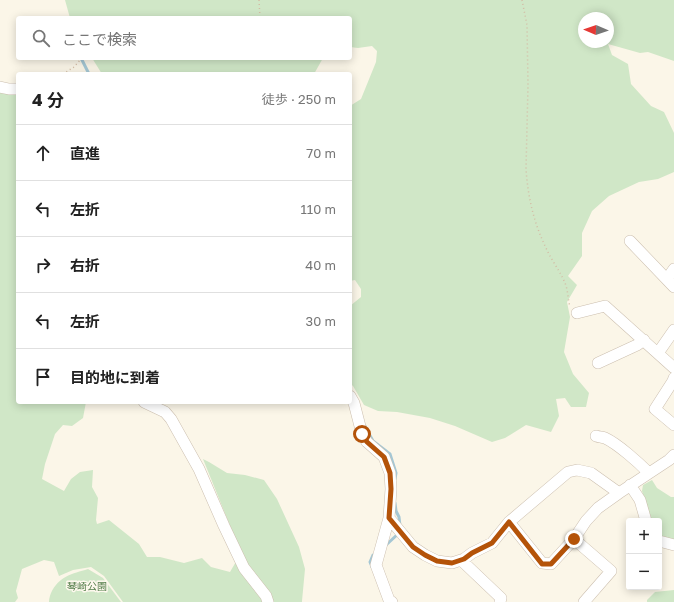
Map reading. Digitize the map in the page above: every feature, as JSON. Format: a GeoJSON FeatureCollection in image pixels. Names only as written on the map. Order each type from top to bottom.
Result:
{"type":"FeatureCollection","features":[{"type":"Feature","properties":{"kind":"street"},"geometry":{"type":"LineString","coordinates":[[0,87],[16,89]]}},
{"type":"Feature","properties":{"kind":"street"},"geometry":{"type":"LineString","coordinates":[[630,241],[670,283]]}},
{"type":"Feature","properties":{"kind":"street"},"geometry":{"type":"LineString","coordinates":[[670,283],[674,269]]}},
{"type":"Feature","properties":{"kind":"street"},"geometry":{"type":"LineString","coordinates":[[578,313],[605,306],[674,368]]}},
{"type":"Feature","properties":{"kind":"street"},"geometry":{"type":"LineString","coordinates":[[658,353],[674,330]]}},
{"type":"Feature","properties":{"kind":"street"},"geometry":{"type":"LineString","coordinates":[[598,363],[637,345],[644,340]]}},
{"type":"Feature","properties":{"kind":"street"},"geometry":{"type":"LineString","coordinates":[[674,378],[655,409],[674,425]]}},
{"type":"Feature","properties":{"kind":"street"},"geometry":{"type":"LineString","coordinates":[[352,400],[362,434],[367,442],[384,457],[390,473],[391,489],[389,518],[376,565],[389,600],[392,602]]}},
{"type":"Feature","properties":{"kind":"street"},"geometry":{"type":"LineString","coordinates":[[148,404],[165,412],[171,418],[199,469],[244,568],[266,596],[268,602]]}},
{"type":"Feature","properties":{"kind":"street"},"geometry":{"type":"LineString","coordinates":[[596,436],[606,439],[617,446],[649,473]]}},
{"type":"Feature","properties":{"kind":"street"},"geometry":{"type":"LineString","coordinates":[[509,522],[542,564],[551,564],[574,539],[586,521],[598,508],[619,492],[669,460],[674,455]]}},
{"type":"Feature","properties":{"kind":"street"},"geometry":{"type":"LineString","coordinates":[[389,518],[413,547],[437,561],[452,563],[464,559],[472,553],[492,543],[509,522],[568,472],[577,470],[591,473],[619,492]]}},
{"type":"Feature","properties":{"kind":"street"},"geometry":{"type":"LineString","coordinates":[[630,486],[640,500],[645,518]]}},
{"type":"Feature","properties":{"kind":"street"},"geometry":{"type":"LineString","coordinates":[[574,539],[611,571],[584,602]]}},
{"type":"Feature","properties":{"kind":"street"},"geometry":{"type":"LineString","coordinates":[[662,542],[674,545]]}},
{"type":"Feature","properties":{"kind":"street"},"geometry":{"type":"LineString","coordinates":[[461,560],[501,598],[500,602]]}},
{"type":"Feature","properties":{"kind":"path"},"geometry":{"type":"LineString","coordinates":[[259,0],[260,16]]}},
{"type":"Feature","properties":{"kind":"path"},"geometry":{"type":"LineString","coordinates":[[522,0],[527,25],[528,92],[526,169],[531,207],[536,226],[546,250],[566,284],[569,307],[578,313]]}},
{"type":"Feature","properties":{"kind":"path"},"geometry":{"type":"LineString","coordinates":[[66,72],[74,67],[80,60]]}},
{"type":"Feature","properties":{"kind":"green space"},"geometry":{"type":"Polygon","coordinates":[[[65,0],[674,0],[674,61],[648,52],[640,53],[614,46],[614,12],[578,12],[578,48],[609,48],[612,55],[628,64],[631,84],[651,106],[664,112],[674,133],[674,172],[658,179],[639,182],[609,196],[592,211],[582,233],[582,256],[568,276],[577,285],[567,302],[570,317],[564,352],[573,374],[589,393],[586,407],[571,407],[565,398],[556,399],[559,416],[551,432],[526,425],[505,438],[492,442],[455,426],[430,418],[397,412],[378,411],[364,405],[352,385],[352,304],[361,297],[361,289],[355,280],[352,281],[352,105],[361,99],[376,62],[377,51],[372,46],[352,47],[352,16],[69,16],[65,0]]]}},
{"type":"Feature","properties":{"kind":"green space"},"geometry":{"type":"Polygon","coordinates":[[[93,60],[322,60],[315,72],[101,72],[93,60]]]}},
{"type":"Feature","properties":{"kind":"green space"},"geometry":{"type":"Polygon","coordinates":[[[0,90],[16,93],[16,404],[86,404],[83,418],[72,426],[63,425],[55,434],[45,464],[42,479],[64,491],[71,479],[80,472],[93,470],[92,487],[98,498],[97,524],[109,520],[139,544],[147,557],[160,557],[184,563],[202,558],[211,567],[230,572],[241,553],[203,459],[227,473],[245,475],[264,480],[277,499],[299,547],[305,569],[302,602],[123,602],[104,576],[91,567],[73,570],[59,576],[54,562],[44,560],[22,569],[16,591],[18,598],[15,602],[0,602],[0,90]]]}},
{"type":"Feature","properties":{"kind":"green space"},"geometry":{"type":"Polygon","coordinates":[[[652,480],[657,488],[671,497],[674,497],[674,540],[662,536],[662,518],[651,518],[642,491],[643,485],[652,480]]]}},
{"type":"Feature","properties":{"kind":"green space","name":"琴崎公園"},"geometry":{"type":"Polygon","coordinates":[[[88,569],[103,578],[121,602],[49,602],[49,598],[54,587],[62,579],[71,574],[88,569]]]}},
{"type":"Feature","properties":{"kind":"green space"},"geometry":{"type":"Polygon","coordinates":[[[674,590],[674,602],[647,602],[647,600],[655,592],[674,590]]]}},
{"type":"Feature","properties":{"kind":"waterway"},"geometry":{"type":"LineString","coordinates":[[82,60],[88,72]]}},
{"type":"Feature","properties":{"kind":"waterway"},"geometry":{"type":"LineString","coordinates":[[365,426],[373,441],[390,454],[396,473],[395,479]]}},
{"type":"Feature","properties":{"kind":"waterway"},"geometry":{"type":"LineString","coordinates":[[395,503],[400,526]]}},
{"type":"Feature","properties":{"kind":"waterway"},"geometry":{"type":"LineString","coordinates":[[385,546],[399,533]]}},
{"type":"Feature","properties":{"kind":"waterway"},"geometry":{"type":"LineString","coordinates":[[372,567],[370,562],[375,554]]}},
{"type":"Feature","properties":{"kind":"route"},"geometry":{"type":"LineString","coordinates":[[362,434],[367,442],[384,457],[390,473],[391,489],[389,518],[413,547],[437,561],[452,563],[464,559],[472,553],[492,543],[509,522],[542,564],[551,564],[574,539]]}}]}
